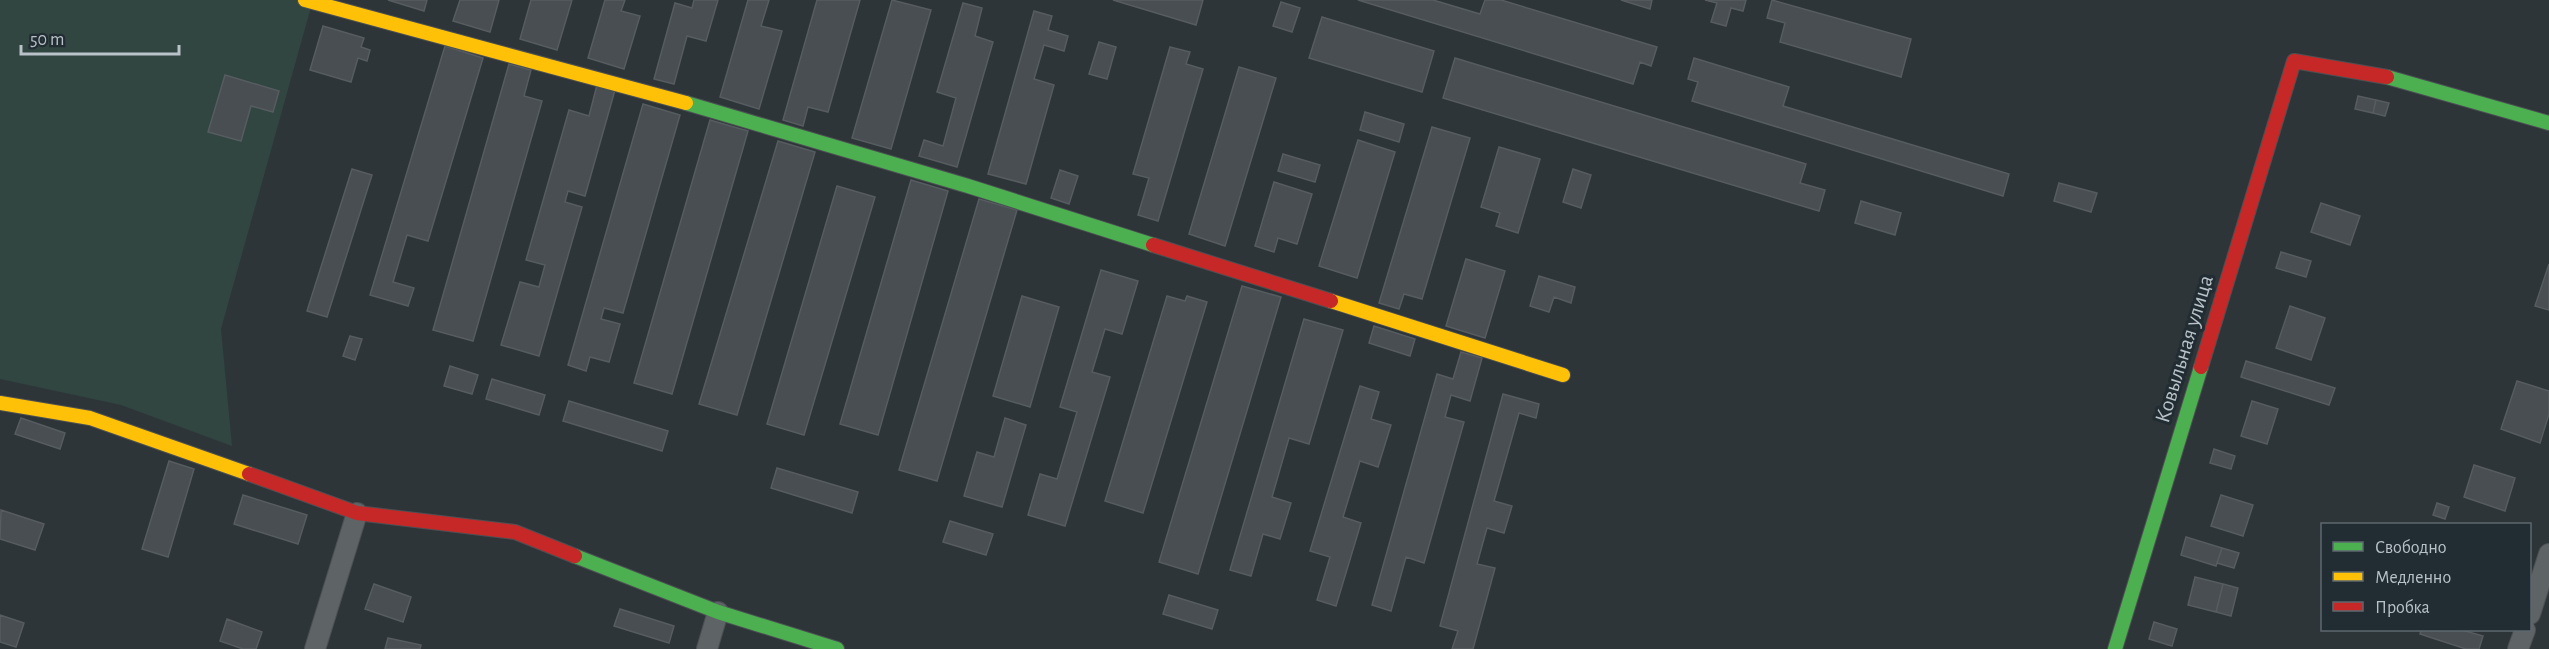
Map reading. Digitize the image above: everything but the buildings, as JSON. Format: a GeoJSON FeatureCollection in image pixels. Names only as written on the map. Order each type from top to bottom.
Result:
{"type":"FeatureCollection","features":[{"type":"Feature","properties":{"kind":"street"},"geometry":{"type":"LineString","coordinates":[[305,0],[700,107],[968,186],[1563,375]]}},
{"type":"Feature","properties":{"kind":"street","name":"Ковыльная улица"},"geometry":{"type":"LineString","coordinates":[[2115,649],[2294,61],[2373,73],[2549,123]]}},
{"type":"Feature","properties":{"kind":"street"},"geometry":{"type":"LineString","coordinates":[[0,403],[90,418],[357,513],[515,532],[718,612],[837,649]]}},
{"type":"Feature","properties":{"kind":"street"},"geometry":{"type":"LineString","coordinates":[[315,649],[357,513]]}},
{"type":"Feature","properties":{"kind":"street"},"geometry":{"type":"LineString","coordinates":[[2531,608],[2549,554]]}},
{"type":"Feature","properties":{"kind":"street"},"geometry":{"type":"LineString","coordinates":[[707,649],[718,612]]}},
{"type":"Feature","properties":{"kind":"street"},"geometry":{"type":"LineString","coordinates":[[2518,649],[2524,631]]}},
{"type":"Feature","properties":{"kind":"green space"},"geometry":{"type":"Polygon","coordinates":[[[0,0],[313,0],[221,329],[232,446],[121,405],[0,379],[0,0]]]}},
{"type":"Feature","properties":{"kind":"traffic: fast"},"geometry":{"type":"LineString","coordinates":[[2387,77],[2549,123]]}},
{"type":"Feature","properties":{"kind":"traffic: fast"},"geometry":{"type":"LineString","coordinates":[[686,103],[968,186],[1153,245]]}},
{"type":"Feature","properties":{"kind":"traffic: fast"},"geometry":{"type":"LineString","coordinates":[[2115,649],[2201,367]]}},
{"type":"Feature","properties":{"kind":"traffic: fast"},"geometry":{"type":"LineString","coordinates":[[575,556],[718,612],[837,649]]}},
{"type":"Feature","properties":{"kind":"traffic: slow"},"geometry":{"type":"LineString","coordinates":[[305,0],[686,103]]}},
{"type":"Feature","properties":{"kind":"traffic: slow"},"geometry":{"type":"LineString","coordinates":[[1331,301],[1563,375]]}},
{"type":"Feature","properties":{"kind":"traffic: slow"},"geometry":{"type":"LineString","coordinates":[[0,403],[90,418],[249,474]]}},
{"type":"Feature","properties":{"kind":"traffic: jam"},"geometry":{"type":"LineString","coordinates":[[2201,367],[2294,61],[2387,77]]}},
{"type":"Feature","properties":{"kind":"traffic: jam"},"geometry":{"type":"LineString","coordinates":[[1153,245],[1331,301]]}},
{"type":"Feature","properties":{"kind":"traffic: jam"},"geometry":{"type":"LineString","coordinates":[[249,474],[357,513],[515,532],[575,556]]}}]}
